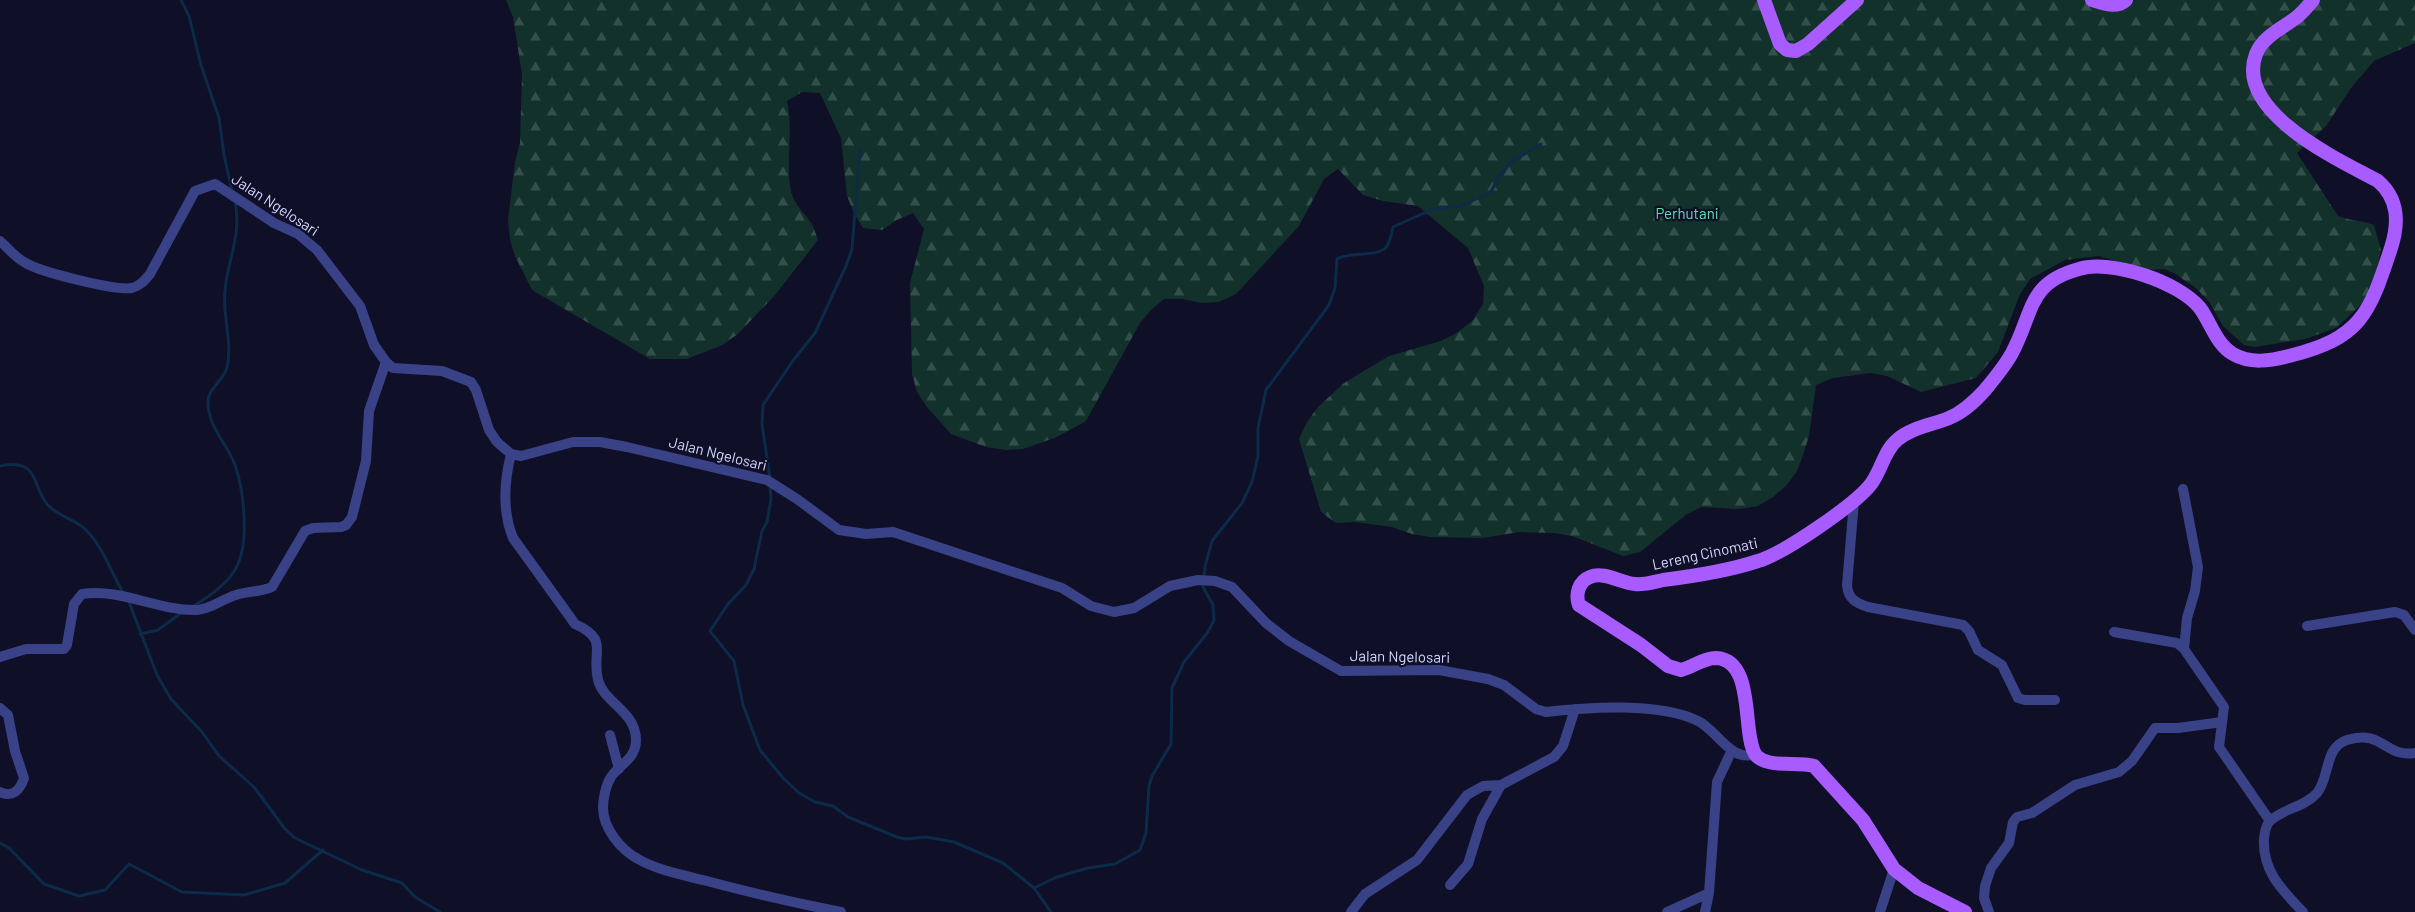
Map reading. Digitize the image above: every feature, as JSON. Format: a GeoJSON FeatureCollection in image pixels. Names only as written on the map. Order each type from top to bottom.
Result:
{"type":"FeatureCollection","features":[{"type":"Feature","properties":{"kind":"main road"},"geometry":{"type":"LineString","coordinates":[[1764,0],[1780,44],[1787,50],[1797,51],[1857,0]]}},
{"type":"Feature","properties":{"kind":"main road"},"geometry":{"type":"LineString","coordinates":[[2092,0],[2114,5],[2126,0]]}},
{"type":"Feature","properties":{"kind":"main road","name":"Lereng Cinomati"},"geometry":{"type":"LineString","coordinates":[[1755,754],[1744,691],[1731,665],[1722,659],[1715,658],[1681,670],[1668,666],[1641,645],[1579,605],[1577,597],[1584,580],[1595,575],[1636,584],[1693,576],[1756,562],[1783,550],[1854,501],[1872,483],[1895,442],[1909,432],[1951,417],[1971,405],[1986,389],[2012,353],[2040,290],[2049,281],[2065,273],[2084,267],[2104,266],[2143,276],[2176,288],[2201,310],[2222,345],[2232,353],[2255,361],[2274,360],[2310,351],[2335,341],[2354,327],[2377,290],[2393,241],[2397,217],[2394,200],[2378,181],[2311,145],[2277,116],[2266,103],[2254,80],[2256,52],[2271,35],[2297,17],[2313,0]]}},
{"type":"Feature","properties":{"kind":"main road"},"geometry":{"type":"LineString","coordinates":[[1755,754],[1768,761],[1814,766],[1863,820],[1894,869],[1918,888],[1965,912]]}},
{"type":"Feature","properties":{"kind":"street","name":"Jalan Ngelosari"},"geometry":{"type":"LineString","coordinates":[[0,241],[25,263],[39,269],[89,282],[126,288],[135,287],[150,274],[195,191],[215,184],[274,223],[298,234],[317,250],[360,306],[374,345],[386,362]]}},
{"type":"Feature","properties":{"kind":"street"},"geometry":{"type":"LineString","coordinates":[[0,657],[26,649],[64,649],[67,645],[74,603],[77,598],[89,593],[135,598],[186,609],[206,608],[233,595],[272,587],[305,531],[313,528],[341,526],[350,521],[366,461],[369,411],[386,362],[393,368],[442,371],[471,382],[476,390],[489,430],[497,442],[511,454],[506,475],[505,511],[513,538],[575,624],[590,630],[595,637],[599,649],[597,658],[599,682],[632,724],[636,740],[634,752],[630,760],[611,777],[605,792],[603,809],[605,822],[619,844],[636,858],[669,872],[798,904],[841,912]]}},
{"type":"Feature","properties":{"kind":"street","name":"Jalan Ngelosari"},"geometry":{"type":"LineString","coordinates":[[511,454],[521,456],[573,442],[600,442],[741,472],[771,483],[839,530],[866,534],[894,532],[1062,588],[1091,606],[1103,610],[1124,611],[1170,586],[1198,580],[1215,581],[1232,587],[1266,623],[1289,641],[1341,671],[1439,670],[1488,679],[1504,685],[1536,709],[1546,712],[1619,707],[1686,716],[1701,722],[1732,750]]}},
{"type":"Feature","properties":{"kind":"street"},"geometry":{"type":"LineString","coordinates":[[2182,489],[2198,567],[2187,618],[2184,649]]}},
{"type":"Feature","properties":{"kind":"street"},"geometry":{"type":"LineString","coordinates":[[1854,501],[1847,585],[1850,597],[1868,607],[1963,625],[1969,631],[1978,650],[2004,667],[2018,698],[2055,700]]}},
{"type":"Feature","properties":{"kind":"street"},"geometry":{"type":"LineString","coordinates":[[2307,626],[2395,612],[2404,615],[2415,630]]}},
{"type":"Feature","properties":{"kind":"street"},"geometry":{"type":"LineString","coordinates":[[2114,632],[2173,642],[2184,649],[2222,702],[2224,712],[2219,747],[2270,821]]}},
{"type":"Feature","properties":{"kind":"street"},"geometry":{"type":"LineString","coordinates":[[0,708],[8,716],[15,752],[24,778],[21,787],[14,793],[7,795],[0,792]]}},
{"type":"Feature","properties":{"kind":"street"},"geometry":{"type":"LineString","coordinates":[[1350,912],[1365,894],[1417,860],[1467,795],[1483,786],[1501,785],[1554,757],[1563,746],[1575,709]]}},
{"type":"Feature","properties":{"kind":"street"},"geometry":{"type":"LineString","coordinates":[[1989,912],[1984,898],[1990,868],[2009,843],[2013,822],[2017,817],[2032,813],[2075,785],[2119,772],[2132,761],[2155,728],[2178,728],[2222,722]]}},
{"type":"Feature","properties":{"kind":"street"},"geometry":{"type":"LineString","coordinates":[[610,735],[619,769]]}},
{"type":"Feature","properties":{"kind":"street"},"geometry":{"type":"LineString","coordinates":[[2303,912],[2279,887],[2270,873],[2264,842],[2265,828],[2270,821],[2316,795],[2323,783],[2331,754],[2337,744],[2359,737],[2373,737],[2395,751],[2415,753]]}},
{"type":"Feature","properties":{"kind":"street"},"geometry":{"type":"LineString","coordinates":[[1705,912],[1709,893],[1717,782],[1732,750],[1744,756],[1755,754]]}},
{"type":"Feature","properties":{"kind":"street"},"geometry":{"type":"LineString","coordinates":[[1450,885],[1468,864],[1482,819],[1501,785]]}},
{"type":"Feature","properties":{"kind":"street"},"geometry":{"type":"LineString","coordinates":[[1880,912],[1894,869]]}},
{"type":"Feature","properties":{"kind":"street"},"geometry":{"type":"LineString","coordinates":[[1667,912],[1709,893]]}},
{"type":"Feature","properties":{"kind":"green space","name":"Perhutani"},"geometry":{"type":"Polygon","coordinates":[[[506,0],[2415,0],[2415,43],[2374,61],[2351,88],[2326,126],[2297,153],[2338,216],[2374,225],[2381,250],[2374,286],[2364,302],[2336,328],[2305,339],[2254,347],[2244,345],[2223,326],[2209,302],[2197,289],[2174,273],[2164,269],[2146,270],[2099,256],[2065,260],[2030,279],[2020,294],[1998,352],[1976,378],[1921,392],[1887,376],[1870,373],[1833,378],[1816,385],[1809,436],[1797,471],[1786,486],[1758,506],[1739,509],[1702,507],[1687,514],[1640,552],[1623,556],[1572,536],[1554,533],[1519,532],[1483,538],[1430,537],[1392,527],[1355,522],[1336,523],[1321,512],[1299,439],[1307,422],[1318,407],[1344,383],[1389,356],[1441,341],[1458,332],[1473,320],[1483,304],[1484,286],[1468,248],[1418,206],[1383,201],[1363,195],[1338,169],[1324,179],[1299,226],[1236,294],[1219,302],[1201,303],[1183,299],[1164,299],[1151,310],[1140,323],[1086,421],[1057,437],[1023,449],[1006,450],[986,447],[951,434],[917,392],[912,374],[910,283],[924,229],[913,213],[882,230],[863,228],[847,196],[841,138],[820,93],[802,92],[787,101],[790,124],[789,180],[794,200],[812,225],[818,240],[775,295],[738,334],[722,345],[687,359],[650,359],[532,290],[515,256],[510,240],[508,220],[515,162],[520,143],[522,74],[513,17],[506,0]]]}},
{"type":"Feature","properties":{"kind":"waterway"},"geometry":{"type":"LineString","coordinates":[[181,0],[189,16],[201,65],[219,118],[232,191]]}},
{"type":"Feature","properties":{"kind":"waterway"},"geometry":{"type":"LineString","coordinates":[[1034,888],[1057,877],[1088,868],[1115,864],[1140,850],[1146,833],[1149,786],[1152,776],[1171,744],[1172,688],[1184,662],[1208,632],[1214,620],[1213,605],[1203,587],[1205,567],[1212,541],[1242,503],[1252,482],[1258,456],[1258,428],[1266,390],[1329,305],[1335,288],[1337,259],[1383,250],[1388,244],[1393,227],[1433,209],[1461,206],[1491,192],[1499,176],[1511,162],[1541,144]]}},
{"type":"Feature","properties":{"kind":"waterway"},"geometry":{"type":"LineString","coordinates":[[770,479],[762,424],[763,405],[815,333],[846,266],[852,249],[860,150]]}},
{"type":"Feature","properties":{"kind":"waterway"},"geometry":{"type":"LineString","coordinates":[[192,607],[218,589],[230,577],[238,564],[243,542],[243,501],[238,476],[232,457],[212,421],[208,403],[210,393],[225,373],[229,358],[224,300],[236,235],[235,201]]}},
{"type":"Feature","properties":{"kind":"waterway"},"geometry":{"type":"LineString","coordinates":[[0,466],[14,465],[30,471],[51,508],[82,527],[92,537],[124,594]]}},
{"type":"Feature","properties":{"kind":"waterway"},"geometry":{"type":"LineString","coordinates":[[770,486],[771,499],[767,522],[762,531],[754,569],[746,585],[728,604],[710,631],[734,661],[743,705],[760,750],[784,779],[799,793],[815,802],[833,806],[848,817],[897,837],[906,839],[926,837],[954,842],[1003,863],[1034,888],[1051,912]]}},
{"type":"Feature","properties":{"kind":"waterway"},"geometry":{"type":"LineString","coordinates":[[129,602],[157,675],[171,699],[202,732],[219,756],[254,787],[285,829],[295,838],[362,870],[402,883],[415,897],[440,912]]}},
{"type":"Feature","properties":{"kind":"waterway"},"geometry":{"type":"LineString","coordinates":[[140,634],[158,630],[181,613]]}},
{"type":"Feature","properties":{"kind":"waterway"},"geometry":{"type":"LineString","coordinates":[[0,843],[9,848],[44,884],[79,896],[105,890],[129,864],[182,892],[244,895],[285,883],[323,850]]}}]}
